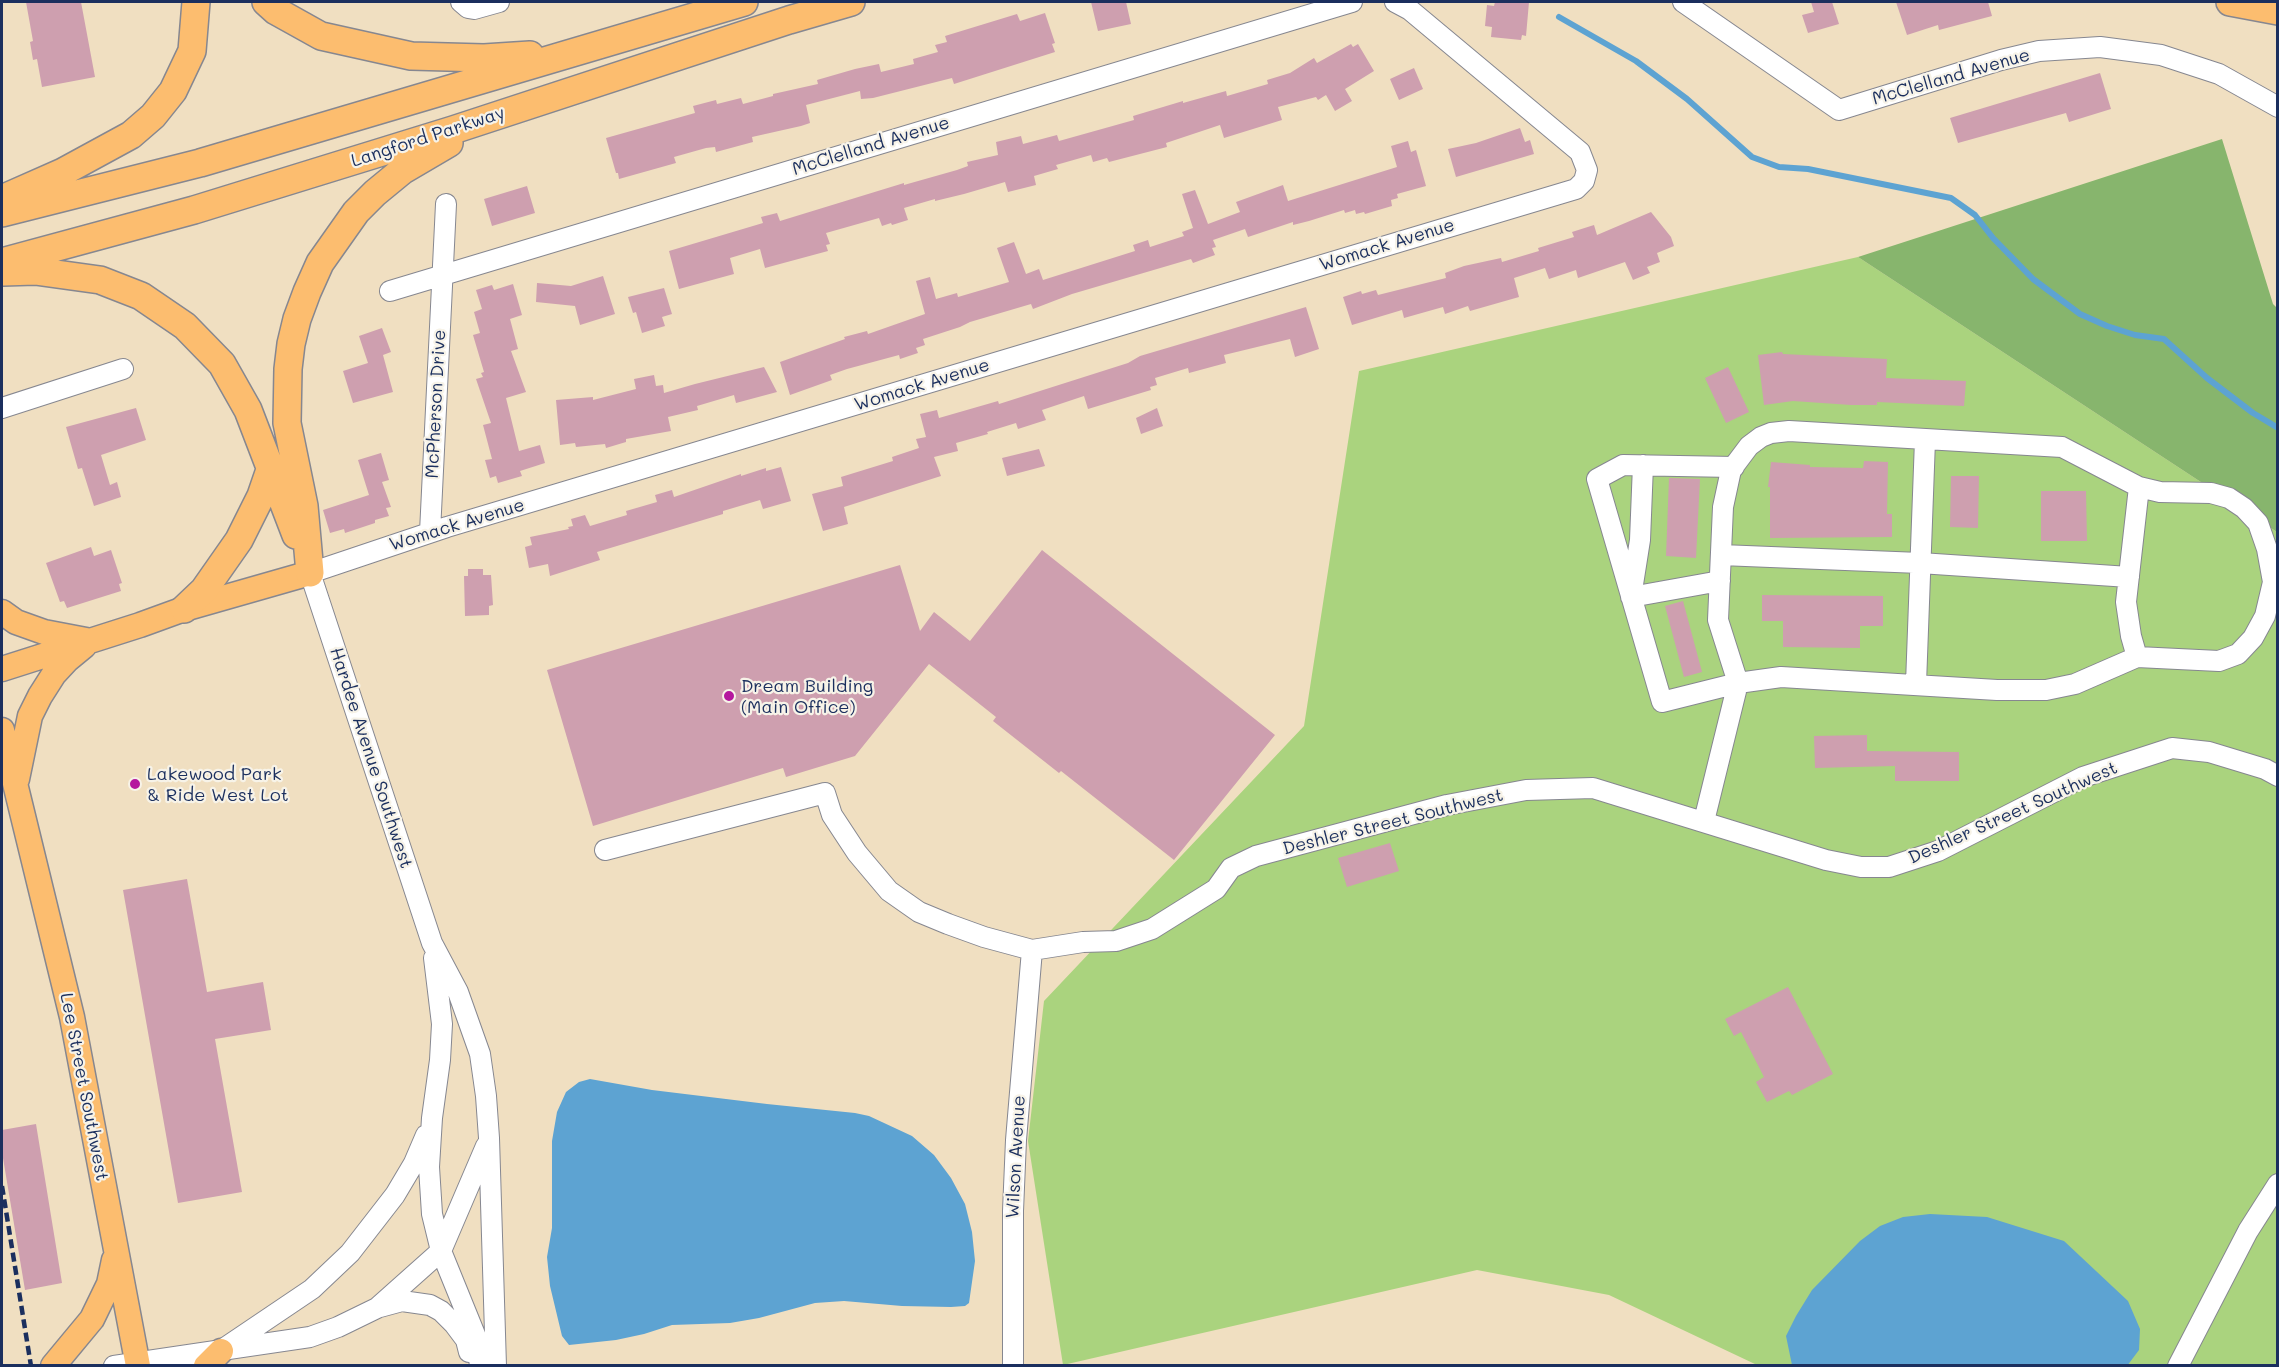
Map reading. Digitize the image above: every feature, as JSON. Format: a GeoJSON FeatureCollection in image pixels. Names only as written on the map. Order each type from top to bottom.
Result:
{"type":"FeatureCollection","features":[{"type":"Feature","properties":{"kind":"highway"},"geometry":{"type":"LineString","coordinates":[[2,199],[63,172],[131,135],[153,116],[173,91],[192,51],[196,2]]}},
{"type":"Feature","properties":{"kind":"highway"},"geometry":{"type":"LineString","coordinates":[[266,2],[276,11],[321,36],[411,56],[484,58],[582,51]]}},
{"type":"Feature","properties":{"kind":"highway","name":"Langford Parkway"},"geometry":{"type":"LineString","coordinates":[[2,213],[200,164],[744,2]]}},
{"type":"Feature","properties":{"kind":"highway","name":"Langford Parkway"},"geometry":{"type":"LineString","coordinates":[[2,262],[194,210],[851,2]]}},
{"type":"Feature","properties":{"kind":"highway"},"geometry":{"type":"LineString","coordinates":[[2230,2],[2277,11]]}},
{"type":"Feature","properties":{"kind":"highway"},"geometry":{"type":"LineString","coordinates":[[310,573],[304,506],[291,446],[286,396],[291,344],[307,292],[320,263],[356,212],[403,170],[427,154],[471,133],[582,87]]}},
{"type":"Feature","properties":{"kind":"highway"},"geometry":{"type":"LineString","coordinates":[[2,272],[35,271],[100,280],[141,296],[185,326],[222,364],[248,410],[310,573]]}},
{"type":"Feature","properties":{"kind":"highway"},"geometry":{"type":"LineString","coordinates":[[184,609],[204,590],[239,540],[258,504],[271,467]]}},
{"type":"Feature","properties":{"kind":"main road","name":"Womack Avenue"},"geometry":{"type":"LineString","coordinates":[[2,669],[184,609],[310,573]]}},
{"type":"Feature","properties":{"kind":"main road"},"geometry":{"type":"LineString","coordinates":[[2,612],[16,622],[44,632],[91,641]]}},
{"type":"Feature","properties":{"kind":"main road"},"geometry":{"type":"LineString","coordinates":[[15,786],[30,716],[40,696],[54,674],[91,641]]}},
{"type":"Feature","properties":{"kind":"main road","name":"Lee Street Southwest"},"geometry":{"type":"LineString","coordinates":[[2,730],[72,1017],[116,1248],[130,1364]]}},
{"type":"Feature","properties":{"kind":"main road"},"geometry":{"type":"LineString","coordinates":[[53,1365],[92,1319],[109,1284],[116,1248]]}},
{"type":"Feature","properties":{"kind":"street"},"geometry":{"type":"LineString","coordinates":[[461,2],[468,8],[474,9],[499,2]]}},
{"type":"Feature","properties":{"kind":"street","name":"McClelland Avenue"},"geometry":{"type":"LineString","coordinates":[[390,291],[1352,2]]}},
{"type":"Feature","properties":{"kind":"street","name":"Womack Avenue"},"geometry":{"type":"LineString","coordinates":[[310,573],[430,532],[1576,189],[1584,181],[1587,171],[1580,152],[1410,10],[1395,2]]}},
{"type":"Feature","properties":{"kind":"street","name":"McClelland Avenue"},"geometry":{"type":"LineString","coordinates":[[1683,2],[1839,110],[2001,60],[2039,51],[2100,47],[2161,55],[2219,74],[2277,107]]}},
{"type":"Feature","properties":{"kind":"street","name":"McPherson Drive"},"geometry":{"type":"LineString","coordinates":[[430,532],[446,204]]}},
{"type":"Feature","properties":{"kind":"street"},"geometry":{"type":"LineString","coordinates":[[2,408],[123,369]]}},
{"type":"Feature","properties":{"kind":"street"},"geometry":{"type":"LineString","coordinates":[[1704,821],[1738,683],[1719,620],[1723,507],[1731,470],[1734,467],[1749,446],[1771,433],[1789,431],[2062,447],[2139,487],[2160,492],[2211,494],[2229,498],[2244,508],[2258,523],[2275,583],[2265,616],[2253,638],[2238,654],[2219,661],[2137,657],[2075,684],[2046,690],[1997,690],[1781,677],[1738,683],[1662,702],[1597,480],[1623,465],[1734,467]]}},
{"type":"Feature","properties":{"kind":"street"},"geometry":{"type":"LineString","coordinates":[[1916,684],[1925,440]]}},
{"type":"Feature","properties":{"kind":"street"},"geometry":{"type":"LineString","coordinates":[[1631,597],[1640,540],[1642,465]]}},
{"type":"Feature","properties":{"kind":"street"},"geometry":{"type":"LineString","coordinates":[[2137,657],[2126,602],[2139,487]]}},
{"type":"Feature","properties":{"kind":"street"},"geometry":{"type":"LineString","coordinates":[[1721,555],[1920,563],[2129,577]]}},
{"type":"Feature","properties":{"kind":"street","name":"Hardee Avenue Southwest"},"geometry":{"type":"LineString","coordinates":[[310,573],[432,943],[458,992],[480,1054],[489,1138],[496,1365]]}},
{"type":"Feature","properties":{"kind":"street"},"geometry":{"type":"LineString","coordinates":[[1631,597],[1720,581]]}},
{"type":"Feature","properties":{"kind":"street","name":"Deshler Street Southwest"},"geometry":{"type":"LineString","coordinates":[[605,850],[825,794],[832,815],[857,853],[889,891],[919,912],[948,924],[1032,950],[1083,942],[1116,941],[1152,929],[1216,889],[1231,868],[1256,856],[1447,805],[1526,790],[1593,788],[1826,860],[1860,867],[1889,867],[1938,851],[2083,777],[2172,748],[2209,752],[2265,769],[2277,776]]}},
{"type":"Feature","properties":{"kind":"street","name":"Hardee Avenue Southwest"},"geometry":{"type":"LineString","coordinates":[[432,943],[442,1024],[440,1060],[432,1118]]}},
{"type":"Feature","properties":{"kind":"street","name":"Wilson Avenue"},"geometry":{"type":"LineString","coordinates":[[1013,1365],[1014,1189],[1032,950]]}},
{"type":"Feature","properties":{"kind":"street"},"geometry":{"type":"LineString","coordinates":[[432,1118],[429,1167],[432,1214],[441,1251],[476,1337],[480,1365]]}},
{"type":"Feature","properties":{"kind":"street"},"geometry":{"type":"LineString","coordinates":[[213,1358],[312,1289],[350,1253],[395,1195],[414,1163],[432,1118]]}},
{"type":"Feature","properties":{"kind":"street"},"geometry":{"type":"LineString","coordinates":[[377,1308],[441,1251],[489,1138]]}},
{"type":"Feature","properties":{"kind":"street"},"geometry":{"type":"LineString","coordinates":[[2178,1365],[2248,1231],[2277,1184]]}},
{"type":"Feature","properties":{"kind":"street"},"geometry":{"type":"LineString","coordinates":[[130,1364],[213,1358],[310,1337],[338,1327],[377,1308],[402,1301],[430,1305],[441,1311],[466,1340],[471,1365]]}},
{"type":"Feature","properties":{"kind":"green space"},"geometry":{"type":"Polygon","coordinates":[[[2222,139],[2273,304],[2277,308],[2277,532],[1858,257],[2222,139]]]}},
{"type":"Feature","properties":{"kind":"green space"},"geometry":{"type":"Polygon","coordinates":[[[1858,257],[2277,532],[2277,1365],[1757,1365],[1609,1295],[1477,1270],[1063,1365],[1028,1141],[1044,1001],[1304,726],[1359,371],[1858,257]]]}},
{"type":"Feature","properties":{"kind":"water"},"geometry":{"type":"Polygon","coordinates":[[[590,1079],[652,1090],[855,1113],[869,1116],[912,1136],[934,1155],[951,1178],[965,1204],[972,1232],[975,1261],[969,1303],[965,1306],[951,1307],[844,1301],[815,1303],[730,1323],[672,1325],[616,1340],[569,1345],[562,1336],[550,1286],[547,1257],[552,1228],[552,1141],[557,1112],[566,1092],[579,1082],[590,1079]]]}},
{"type":"Feature","properties":{"kind":"water"},"geometry":{"type":"Polygon","coordinates":[[[1930,1214],[1987,1217],[2064,1241],[2128,1301],[2140,1329],[2139,1350],[2127,1366],[1792,1365],[1786,1336],[1812,1290],[1860,1241],[1880,1226],[1903,1217],[1930,1214]]]}},
{"type":"Feature","properties":{"kind":"building"},"geometry":{"type":"Polygon","coordinates":[[[26,2],[81,2],[95,77],[42,87],[37,59],[33,60],[30,42],[33,41],[26,2]]]}},
{"type":"Feature","properties":{"kind":"building"},"geometry":{"type":"Polygon","coordinates":[[[1091,2],[1126,2],[1131,24],[1098,31],[1091,2]]]}},
{"type":"Feature","properties":{"kind":"building"},"geometry":{"type":"Polygon","coordinates":[[[1495,2],[1529,2],[1526,36],[1522,35],[1521,40],[1491,37],[1492,27],[1485,26],[1487,5],[1494,6],[1495,2]]]}},
{"type":"Feature","properties":{"kind":"building"},"geometry":{"type":"Polygon","coordinates":[[[1811,2],[1832,2],[1839,24],[1808,33],[1802,15],[1814,12],[1811,2]]]}},
{"type":"Feature","properties":{"kind":"building"},"geometry":{"type":"Polygon","coordinates":[[[1896,2],[1988,2],[1992,16],[1939,30],[1938,25],[1907,35],[1896,2]]]}},
{"type":"Feature","properties":{"kind":"building"},"geometry":{"type":"Polygon","coordinates":[[[1045,13],[1055,43],[1052,44],[1055,52],[954,84],[952,78],[861,99],[860,91],[806,105],[810,123],[752,137],[753,142],[716,152],[715,147],[706,148],[674,157],[676,163],[619,179],[616,173],[606,138],[695,113],[693,106],[716,100],[717,104],[741,98],[743,104],[773,96],[773,94],[818,84],[817,80],[855,69],[879,64],[881,72],[914,64],[913,59],[938,52],[935,45],[947,42],[945,36],[1017,14],[1020,21],[1045,13]]]}},
{"type":"Feature","properties":{"kind":"building"},"geometry":{"type":"Polygon","coordinates":[[[1351,44],[1353,47],[1358,44],[1374,71],[1345,89],[1352,101],[1335,111],[1326,95],[1318,100],[1316,97],[1278,107],[1282,120],[1224,138],[1220,125],[1166,143],[1167,147],[1109,162],[1107,158],[1093,162],[1091,155],[1056,165],[1058,169],[1034,176],[1036,185],[1008,192],[1005,182],[904,208],[908,220],[892,225],[891,223],[882,226],[879,218],[826,233],[830,244],[826,245],[828,251],[765,268],[760,249],[730,258],[734,274],[679,289],[669,251],[763,223],[761,217],[777,213],[780,221],[904,183],[904,185],[957,170],[968,166],[967,162],[998,155],[996,142],[1021,136],[1023,144],[1057,135],[1059,141],[1134,120],[1133,116],[1183,101],[1183,103],[1226,91],[1227,96],[1268,84],[1267,80],[1290,73],[1314,58],[1317,63],[1351,44]]]}},
{"type":"Feature","properties":{"kind":"building"},"geometry":{"type":"Polygon","coordinates":[[[1414,68],[1423,89],[1399,100],[1390,79],[1414,68]]]}},
{"type":"Feature","properties":{"kind":"building"},"geometry":{"type":"Polygon","coordinates":[[[2100,73],[2111,109],[2069,122],[2066,113],[1958,143],[1950,118],[2100,73]]]}},
{"type":"Feature","properties":{"kind":"building"},"geometry":{"type":"Polygon","coordinates":[[[1520,128],[1525,142],[1530,140],[1534,154],[1456,177],[1448,149],[1476,143],[1520,128]]]}},
{"type":"Feature","properties":{"kind":"building"},"geometry":{"type":"Polygon","coordinates":[[[1408,141],[1411,152],[1416,150],[1426,186],[1397,194],[1398,198],[1391,200],[1392,206],[1365,214],[1364,212],[1356,214],[1355,210],[1345,213],[1344,210],[1293,225],[1293,222],[1248,237],[1245,229],[1213,240],[1216,247],[1212,248],[1215,255],[1193,263],[1191,259],[1072,294],[1033,309],[1031,304],[970,322],[923,339],[925,345],[916,348],[918,353],[900,359],[899,355],[847,369],[830,375],[832,380],[790,395],[780,362],[845,339],[844,337],[867,331],[868,334],[925,314],[916,281],[930,277],[936,299],[957,293],[958,297],[1009,282],[997,248],[1014,242],[1026,274],[1039,269],[1043,280],[1135,251],[1133,245],[1148,240],[1150,247],[1184,236],[1182,232],[1193,228],[1182,194],[1195,190],[1208,224],[1240,212],[1236,202],[1283,185],[1288,201],[1397,167],[1391,146],[1408,141]]]}},
{"type":"Feature","properties":{"kind":"building"},"geometry":{"type":"Polygon","coordinates":[[[527,186],[535,213],[492,226],[484,199],[527,186]]]}},
{"type":"Feature","properties":{"kind":"building"},"geometry":{"type":"Polygon","coordinates":[[[1651,212],[1671,237],[1674,246],[1657,253],[1660,262],[1647,267],[1650,273],[1633,280],[1625,262],[1578,278],[1576,270],[1549,279],[1545,268],[1514,278],[1519,297],[1470,311],[1468,306],[1445,314],[1443,307],[1404,318],[1402,310],[1352,325],[1343,297],[1361,291],[1362,294],[1376,290],[1378,295],[1446,278],[1445,273],[1464,266],[1501,258],[1502,262],[1539,251],[1538,248],[1574,237],[1572,232],[1594,225],[1597,235],[1651,212]]]}},
{"type":"Feature","properties":{"kind":"building"},"geometry":{"type":"Polygon","coordinates":[[[603,276],[615,314],[580,325],[575,306],[536,302],[537,283],[571,286],[603,276]]]}},
{"type":"Feature","properties":{"kind":"building"},"geometry":{"type":"Polygon","coordinates":[[[513,284],[522,315],[510,319],[518,349],[511,351],[526,392],[506,398],[519,451],[540,445],[545,463],[520,471],[522,476],[498,483],[496,476],[490,478],[485,460],[492,459],[483,425],[491,423],[476,379],[483,377],[481,373],[484,372],[473,335],[480,333],[474,312],[482,309],[476,290],[492,285],[494,290],[513,284]]]}},
{"type":"Feature","properties":{"kind":"building"},"geometry":{"type":"Polygon","coordinates":[[[664,288],[672,314],[662,317],[665,326],[642,333],[636,312],[633,313],[628,297],[664,288]]]}},
{"type":"Feature","properties":{"kind":"building"},"geometry":{"type":"Polygon","coordinates":[[[1306,307],[1319,349],[1295,357],[1290,339],[1224,355],[1226,363],[1189,373],[1188,368],[1155,378],[1157,385],[1150,387],[1151,390],[1088,409],[1084,396],[1042,410],[1046,420],[1018,429],[1016,423],[956,443],[958,451],[934,457],[941,476],[844,507],[848,524],[823,531],[812,494],[843,486],[841,477],[893,461],[892,457],[919,448],[916,439],[926,437],[920,414],[937,410],[939,418],[998,401],[999,404],[1128,363],[1140,356],[1306,307]]]}},
{"type":"Feature","properties":{"kind":"building"},"geometry":{"type":"Polygon","coordinates":[[[382,328],[391,352],[383,355],[393,392],[353,403],[343,371],[368,363],[359,336],[382,328]]]}},
{"type":"Feature","properties":{"kind":"building"},"geometry":{"type":"Polygon","coordinates":[[[1782,352],[1783,354],[1887,359],[1886,378],[1966,381],[1964,406],[1877,402],[1877,405],[1851,405],[1793,401],[1764,405],[1758,355],[1782,352]]]}},
{"type":"Feature","properties":{"kind":"building"},"geometry":{"type":"Polygon","coordinates":[[[764,367],[777,392],[736,403],[734,395],[697,406],[698,410],[668,417],[671,431],[626,439],[626,442],[606,448],[605,444],[576,447],[575,443],[560,445],[556,400],[593,397],[593,400],[636,389],[634,379],[654,375],[656,386],[663,385],[664,393],[764,367]]]}},
{"type":"Feature","properties":{"kind":"building"},"geometry":{"type":"Polygon","coordinates":[[[1728,367],[1749,412],[1726,423],[1705,378],[1728,367]]]}},
{"type":"Feature","properties":{"kind":"building"},"geometry":{"type":"Polygon","coordinates":[[[136,408],[146,440],[101,455],[110,485],[117,482],[121,497],[94,506],[82,468],[78,469],[66,427],[136,408]]]}},
{"type":"Feature","properties":{"kind":"building"},"geometry":{"type":"Polygon","coordinates":[[[1157,408],[1163,426],[1141,434],[1136,418],[1157,408]]]}},
{"type":"Feature","properties":{"kind":"building"},"geometry":{"type":"Polygon","coordinates":[[[1039,449],[1045,466],[1007,476],[1002,458],[1039,449]]]}},
{"type":"Feature","properties":{"kind":"building"},"geometry":{"type":"Polygon","coordinates":[[[381,453],[389,480],[382,482],[391,507],[386,508],[389,516],[345,533],[344,529],[330,533],[323,510],[369,495],[358,460],[381,453]]]}},
{"type":"Feature","properties":{"kind":"building"},"geometry":{"type":"Polygon","coordinates":[[[1864,461],[1888,462],[1887,514],[1892,514],[1892,537],[1770,538],[1770,487],[1768,487],[1771,462],[1810,465],[1810,467],[1863,468],[1864,461]]]}},
{"type":"Feature","properties":{"kind":"building"},"geometry":{"type":"Polygon","coordinates":[[[781,467],[791,501],[763,509],[760,500],[723,511],[723,514],[597,552],[600,560],[550,576],[548,564],[529,568],[525,547],[532,545],[530,537],[569,529],[568,527],[573,526],[571,519],[585,515],[590,526],[627,515],[626,511],[657,502],[655,495],[672,490],[674,497],[741,474],[741,476],[766,468],[766,471],[781,467]]]}},
{"type":"Feature","properties":{"kind":"building"},"geometry":{"type":"Polygon","coordinates":[[[1951,476],[1979,476],[1978,528],[1950,527],[1951,476]]]}},
{"type":"Feature","properties":{"kind":"building"},"geometry":{"type":"Polygon","coordinates":[[[1669,478],[1700,479],[1696,558],[1666,556],[1669,478]]]}},
{"type":"Feature","properties":{"kind":"building"},"geometry":{"type":"Polygon","coordinates":[[[2041,491],[2086,491],[2087,541],[2041,541],[2041,491]]]}},
{"type":"Feature","properties":{"kind":"building"},"geometry":{"type":"Polygon","coordinates":[[[91,547],[94,556],[111,550],[122,583],[119,584],[121,591],[67,608],[64,601],[60,602],[46,563],[91,547]]]}},
{"type":"Feature","properties":{"kind":"building","name":"Dream Building (Main Office)"},"geometry":{"type":"Polygon","coordinates":[[[1042,550],[1275,735],[1174,860],[993,721],[996,717],[929,664],[855,756],[786,777],[783,768],[593,826],[547,670],[900,565],[920,631],[934,612],[970,641],[1042,550]]]}},
{"type":"Feature","properties":{"kind":"building"},"geometry":{"type":"Polygon","coordinates":[[[468,569],[483,569],[483,575],[491,575],[493,605],[489,606],[489,615],[465,616],[464,576],[468,576],[468,569]]]}},
{"type":"Feature","properties":{"kind":"building"},"geometry":{"type":"Polygon","coordinates":[[[1762,595],[1883,596],[1883,626],[1860,626],[1860,648],[1783,647],[1783,621],[1762,621],[1762,595]]]}},
{"type":"Feature","properties":{"kind":"building"},"geometry":{"type":"Polygon","coordinates":[[[1683,601],[1702,672],[1684,677],[1665,606],[1683,601]]]}},
{"type":"Feature","properties":{"kind":"building"},"geometry":{"type":"Polygon","coordinates":[[[1867,735],[1867,751],[1959,752],[1959,781],[1895,781],[1895,766],[1815,768],[1814,736],[1867,735]]]}},
{"type":"Feature","properties":{"kind":"building"},"geometry":{"type":"Polygon","coordinates":[[[1390,843],[1399,871],[1347,887],[1338,858],[1390,843]]]}},
{"type":"Feature","properties":{"kind":"building"},"geometry":{"type":"Polygon","coordinates":[[[187,879],[207,992],[263,982],[271,1030],[215,1039],[242,1192],[178,1203],[123,890],[187,879]]]}},
{"type":"Feature","properties":{"kind":"building"},"geometry":{"type":"Polygon","coordinates":[[[1788,987],[1833,1074],[1792,1095],[1789,1091],[1767,1102],[1756,1082],[1764,1077],[1741,1032],[1734,1036],[1725,1019],[1788,987]]]}},
{"type":"Feature","properties":{"kind":"building"},"geometry":{"type":"Polygon","coordinates":[[[36,1124],[62,1283],[25,1290],[2,1152],[2,1130],[36,1124]]]}},
{"type":"Feature","properties":{"kind":"waterway"},"geometry":{"type":"LineString","coordinates":[[1559,17],[1636,61],[1687,99],[1752,157],[1779,167],[1808,169],[1951,198],[1975,215],[1993,238],[2033,279],[2080,314],[2135,335],[2164,339],[2207,378],[2253,413],[2278,428]]}},
{"type":"Feature","properties":{"kind":"railway"},"geometry":{"type":"LineString","coordinates":[[2,1186],[31,1366]]}},
{"type":"Feature","properties":{"kind":"place","name":"Dream Building (Main Office)"},"geometry":{"type":"Point","coordinates":[729,696]}},
{"type":"Feature","properties":{"kind":"place","name":"Lakewood Park & Ride West Lot"},"geometry":{"type":"Point","coordinates":[135,784]}}]}
